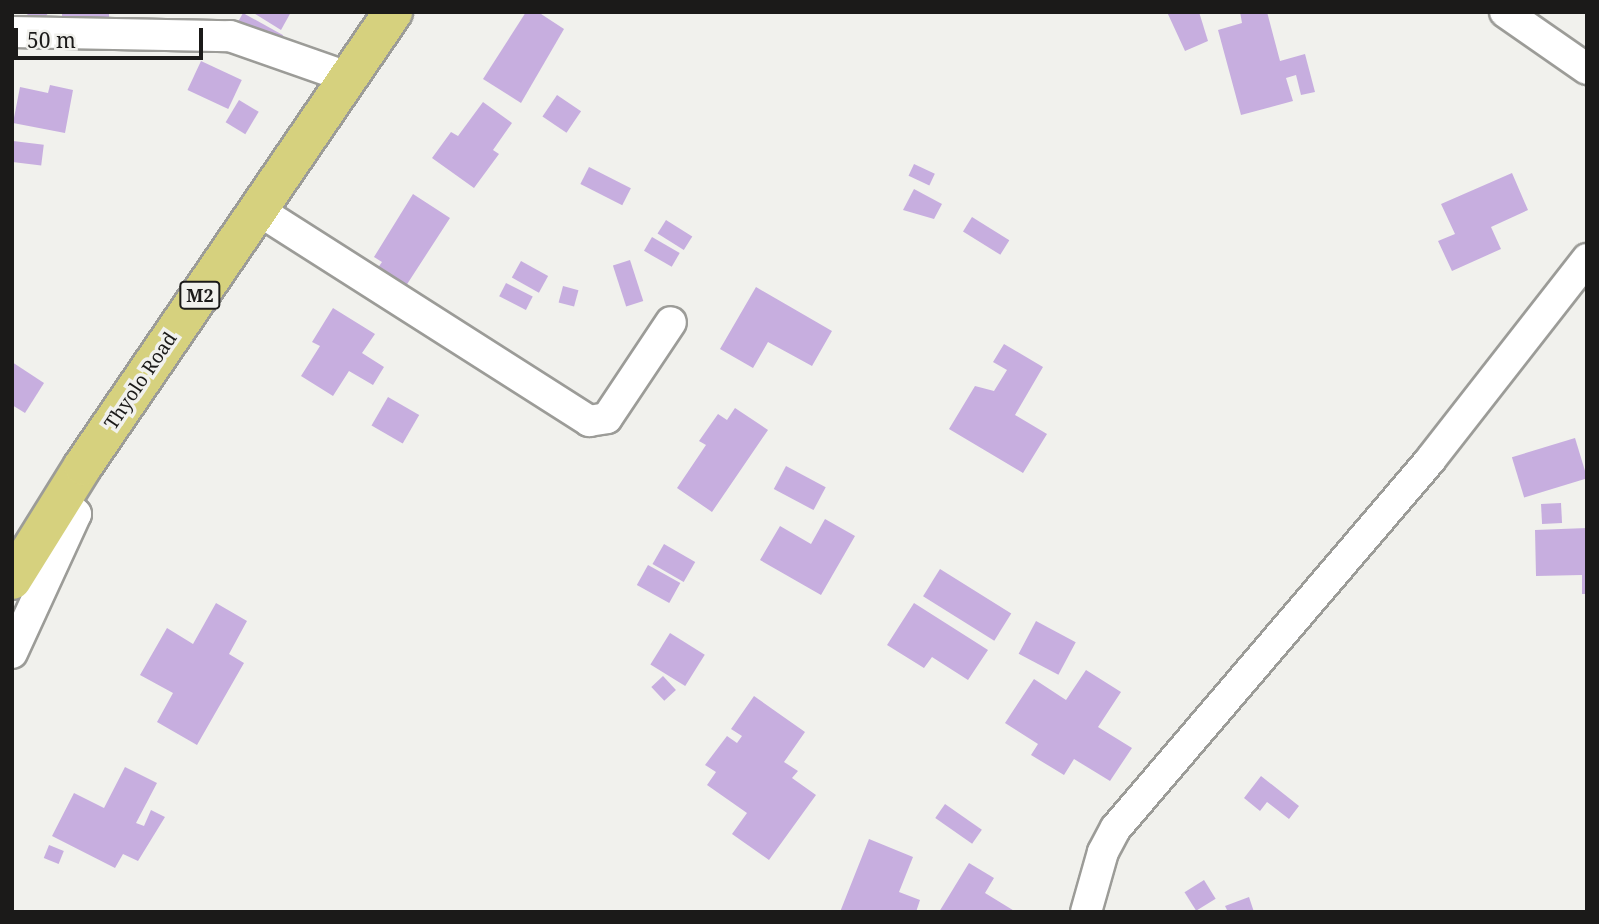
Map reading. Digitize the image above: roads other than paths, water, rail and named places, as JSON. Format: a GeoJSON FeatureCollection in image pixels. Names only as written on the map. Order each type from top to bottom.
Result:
{"type":"FeatureCollection","features":[{"type":"Feature","properties":{"kind":"highway","name":"Thyolo Road"},"geometry":{"type":"LineString","coordinates":[[12,580],[62,500],[393,12]]}},
{"type":"Feature","properties":{"kind":"street"},"geometry":{"type":"LineString","coordinates":[[1505,12],[1587,69]]}},
{"type":"Feature","properties":{"kind":"street"},"geometry":{"type":"LineString","coordinates":[[12,32],[230,36],[350,78]]}},
{"type":"Feature","properties":{"kind":"street"},"geometry":{"type":"LineString","coordinates":[[258,210],[589,421],[607,418],[671,322]]}},
{"type":"Feature","properties":{"kind":"street"},"geometry":{"type":"LineString","coordinates":[[1086,912],[1103,852],[1116,828],[1431,459],[1587,259]]}},
{"type":"Feature","properties":{"kind":"street"},"geometry":{"type":"LineString","coordinates":[[12,653],[76,514],[62,500]]}}]}
